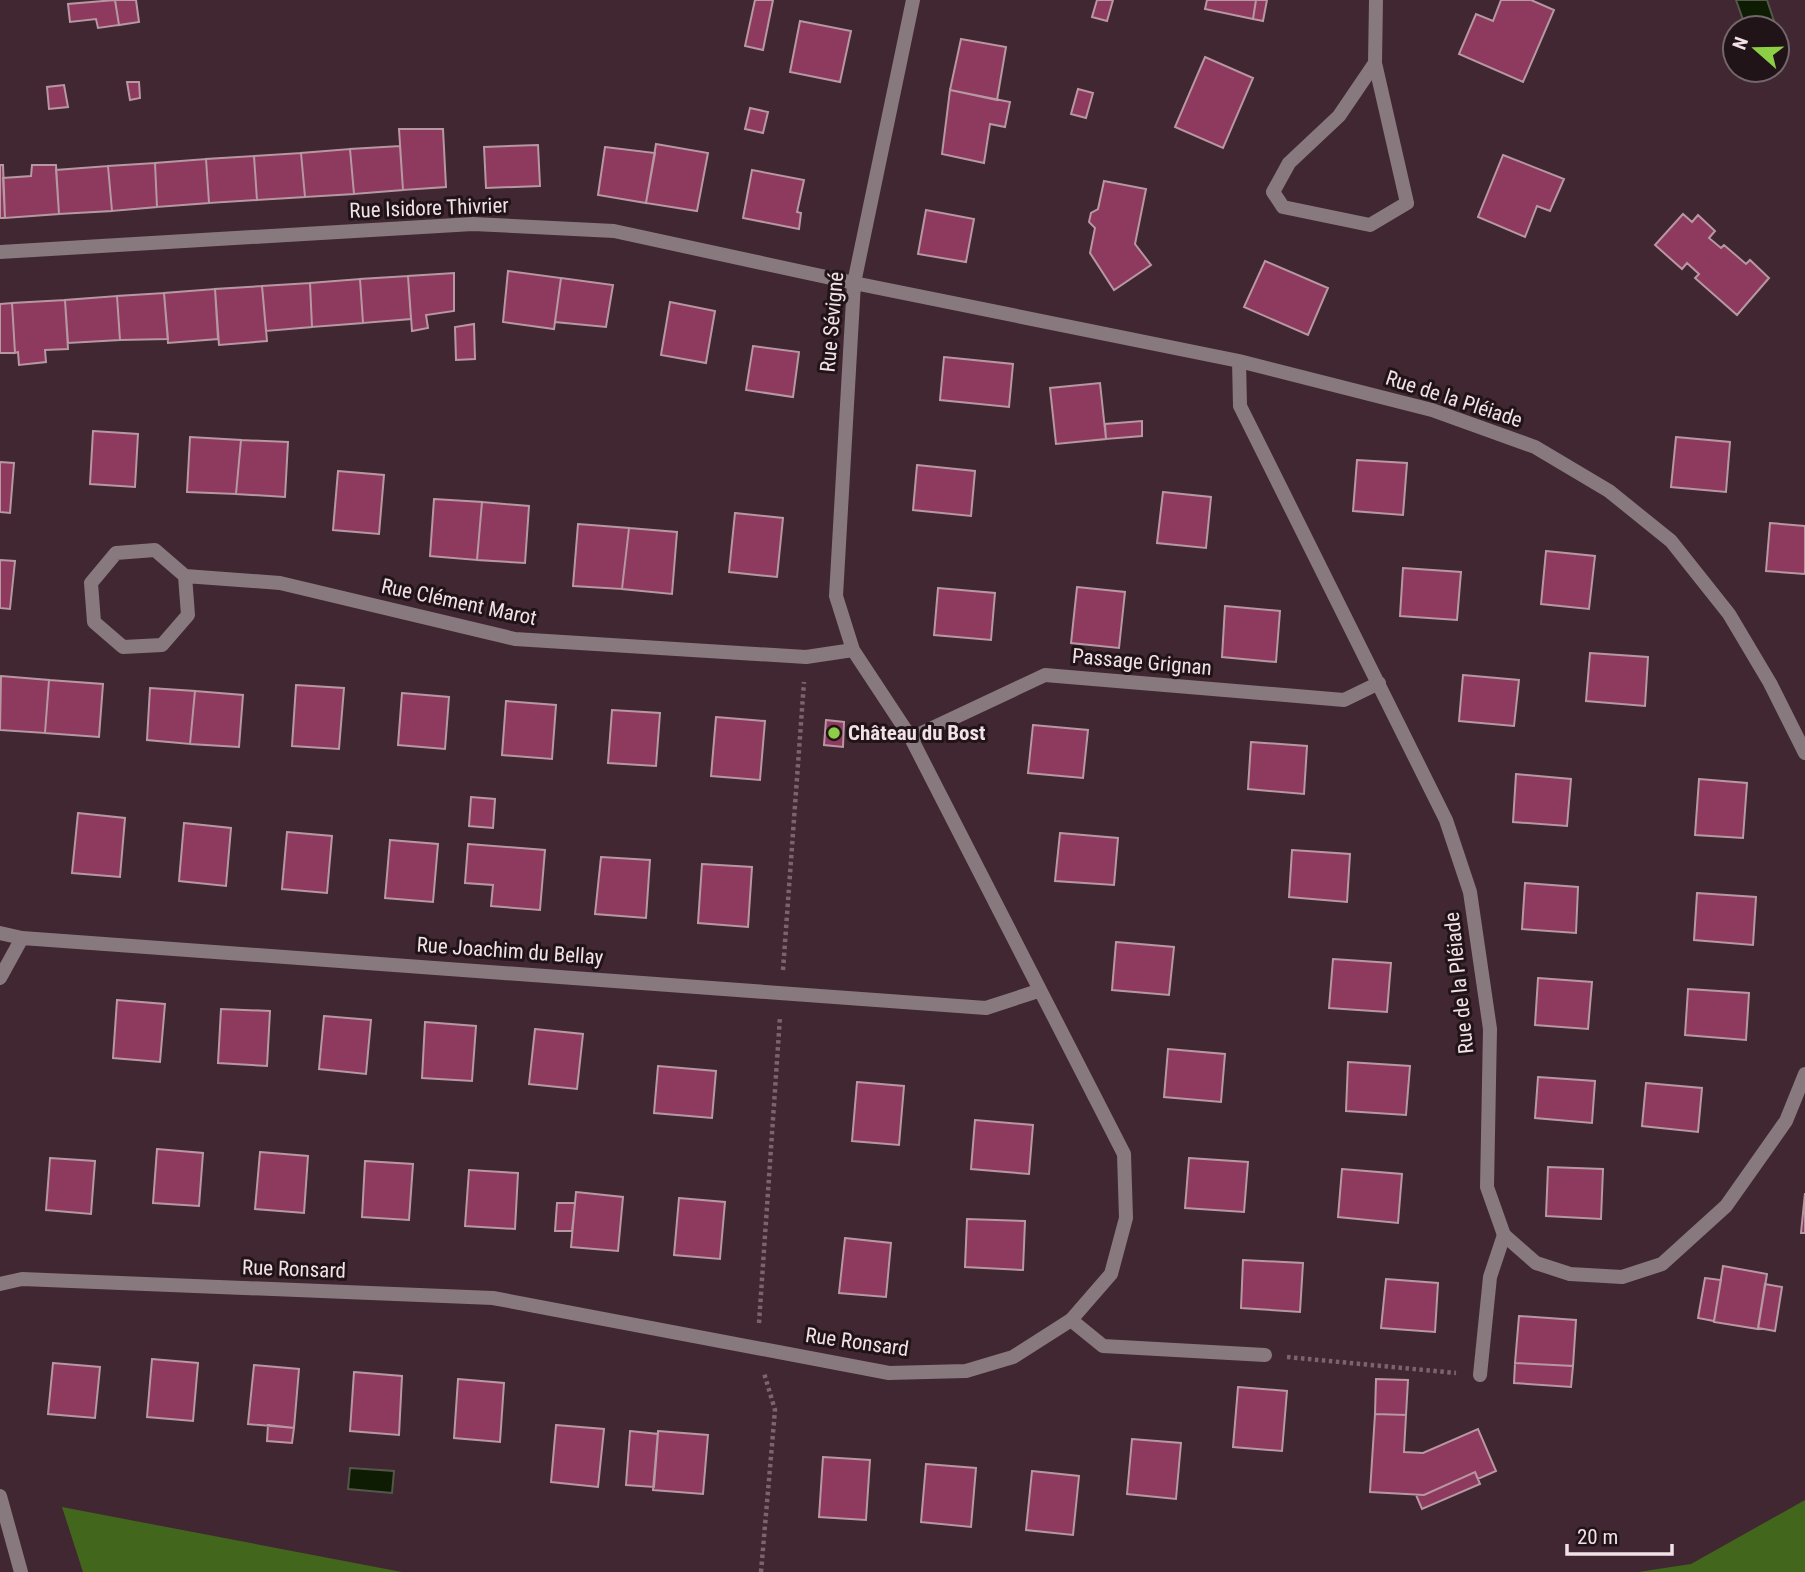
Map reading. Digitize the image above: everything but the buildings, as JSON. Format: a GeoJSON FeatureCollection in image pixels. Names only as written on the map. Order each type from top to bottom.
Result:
{"type":"FeatureCollection","features":[{"type":"Feature","properties":{"kind":"street","name":"Rue Sévigné"},"geometry":{"type":"LineString","coordinates":[[853,650],[836,596],[854,283],[913,0]]}},
{"type":"Feature","properties":{"kind":"street"},"geometry":{"type":"LineString","coordinates":[[1375,63],[1339,116],[1289,163],[1273,192],[1283,207],[1370,225],[1407,203],[1375,63],[1376,0]]}},
{"type":"Feature","properties":{"kind":"street","name":"Rue Isidore Thivrier"},"geometry":{"type":"LineString","coordinates":[[0,252],[474,224],[614,231],[854,283]]}},
{"type":"Feature","properties":{"kind":"street","name":"Rue de la Pléiade"},"geometry":{"type":"LineString","coordinates":[[854,283],[1240,361],[1432,410],[1535,447],[1609,491],[1671,541],[1730,614],[1770,683],[1805,753]]}},
{"type":"Feature","properties":{"kind":"street","name":"Rue de la Pléiade"},"geometry":{"type":"LineString","coordinates":[[1240,361],[1240,406],[1446,820],[1470,892],[1490,1030],[1487,1187],[1504,1236]]}},
{"type":"Feature","properties":{"kind":"street"},"geometry":{"type":"LineString","coordinates":[[155,550],[185,576],[188,615],[162,645],[123,647],[94,622],[91,583],[116,553],[155,550]]}},
{"type":"Feature","properties":{"kind":"street","name":"Rue Clément Marot"},"geometry":{"type":"LineString","coordinates":[[185,576],[280,583],[515,639],[806,657],[853,650]]}},
{"type":"Feature","properties":{"kind":"street","name":"Rue Ronsard"},"geometry":{"type":"LineString","coordinates":[[0,1284],[22,1279],[493,1298],[890,1373],[966,1371],[1013,1357],[1071,1320],[1111,1274],[1126,1217],[1124,1154],[1038,991],[911,738],[853,650]]}},
{"type":"Feature","properties":{"kind":"street","name":"Passage Grignan"},"geometry":{"type":"LineString","coordinates":[[911,738],[1045,675],[1344,699],[1379,683]]}},
{"type":"Feature","properties":{"kind":"street","name":"Rue Joachim du Bellay"},"geometry":{"type":"LineString","coordinates":[[0,933],[22,938],[986,1008],[1038,991]]}},
{"type":"Feature","properties":{"kind":"street"},"geometry":{"type":"LineString","coordinates":[[0,978],[22,938]]}},
{"type":"Feature","properties":{"kind":"street"},"geometry":{"type":"LineString","coordinates":[[1480,1375],[1490,1277],[1504,1236],[1536,1263],[1570,1274],[1622,1278],[1662,1264],[1726,1206],[1787,1121],[1805,1074]]}},
{"type":"Feature","properties":{"kind":"street"},"geometry":{"type":"LineString","coordinates":[[1071,1320],[1103,1346],[1265,1355]]}},
{"type":"Feature","properties":{"kind":"street"},"geometry":{"type":"LineString","coordinates":[[0,1496],[21,1572]]}},
{"type":"Feature","properties":{"kind":"path"},"geometry":{"type":"LineString","coordinates":[[761,1572],[775,1410],[757,1347],[806,657]]}},
{"type":"Feature","properties":{"kind":"path"},"geometry":{"type":"LineString","coordinates":[[1265,1355],[1480,1375]]}},
{"type":"Feature","properties":{"kind":"green space"},"geometry":{"type":"Polygon","coordinates":[[[1805,1500],[1805,1572],[1638,1572],[1691,1564],[1805,1500]]]}},
{"type":"Feature","properties":{"kind":"green space"},"geometry":{"type":"Polygon","coordinates":[[[62,1507],[402,1572],[83,1572],[62,1507]]]}},
{"type":"Feature","properties":{"kind":"shaded area"},"geometry":{"type":"Polygon","coordinates":[[[1736,0],[1767,0],[1772,14],[1741,14],[1736,0]]]}},
{"type":"Feature","properties":{"kind":"shaded area"},"geometry":{"type":"Polygon","coordinates":[[[350,1468],[394,1471],[392,1493],[348,1489],[350,1468]]]}},
{"type":"Feature","properties":{"kind":"place","name":"Château du Bost"},"geometry":{"type":"Point","coordinates":[834,733]}}]}
